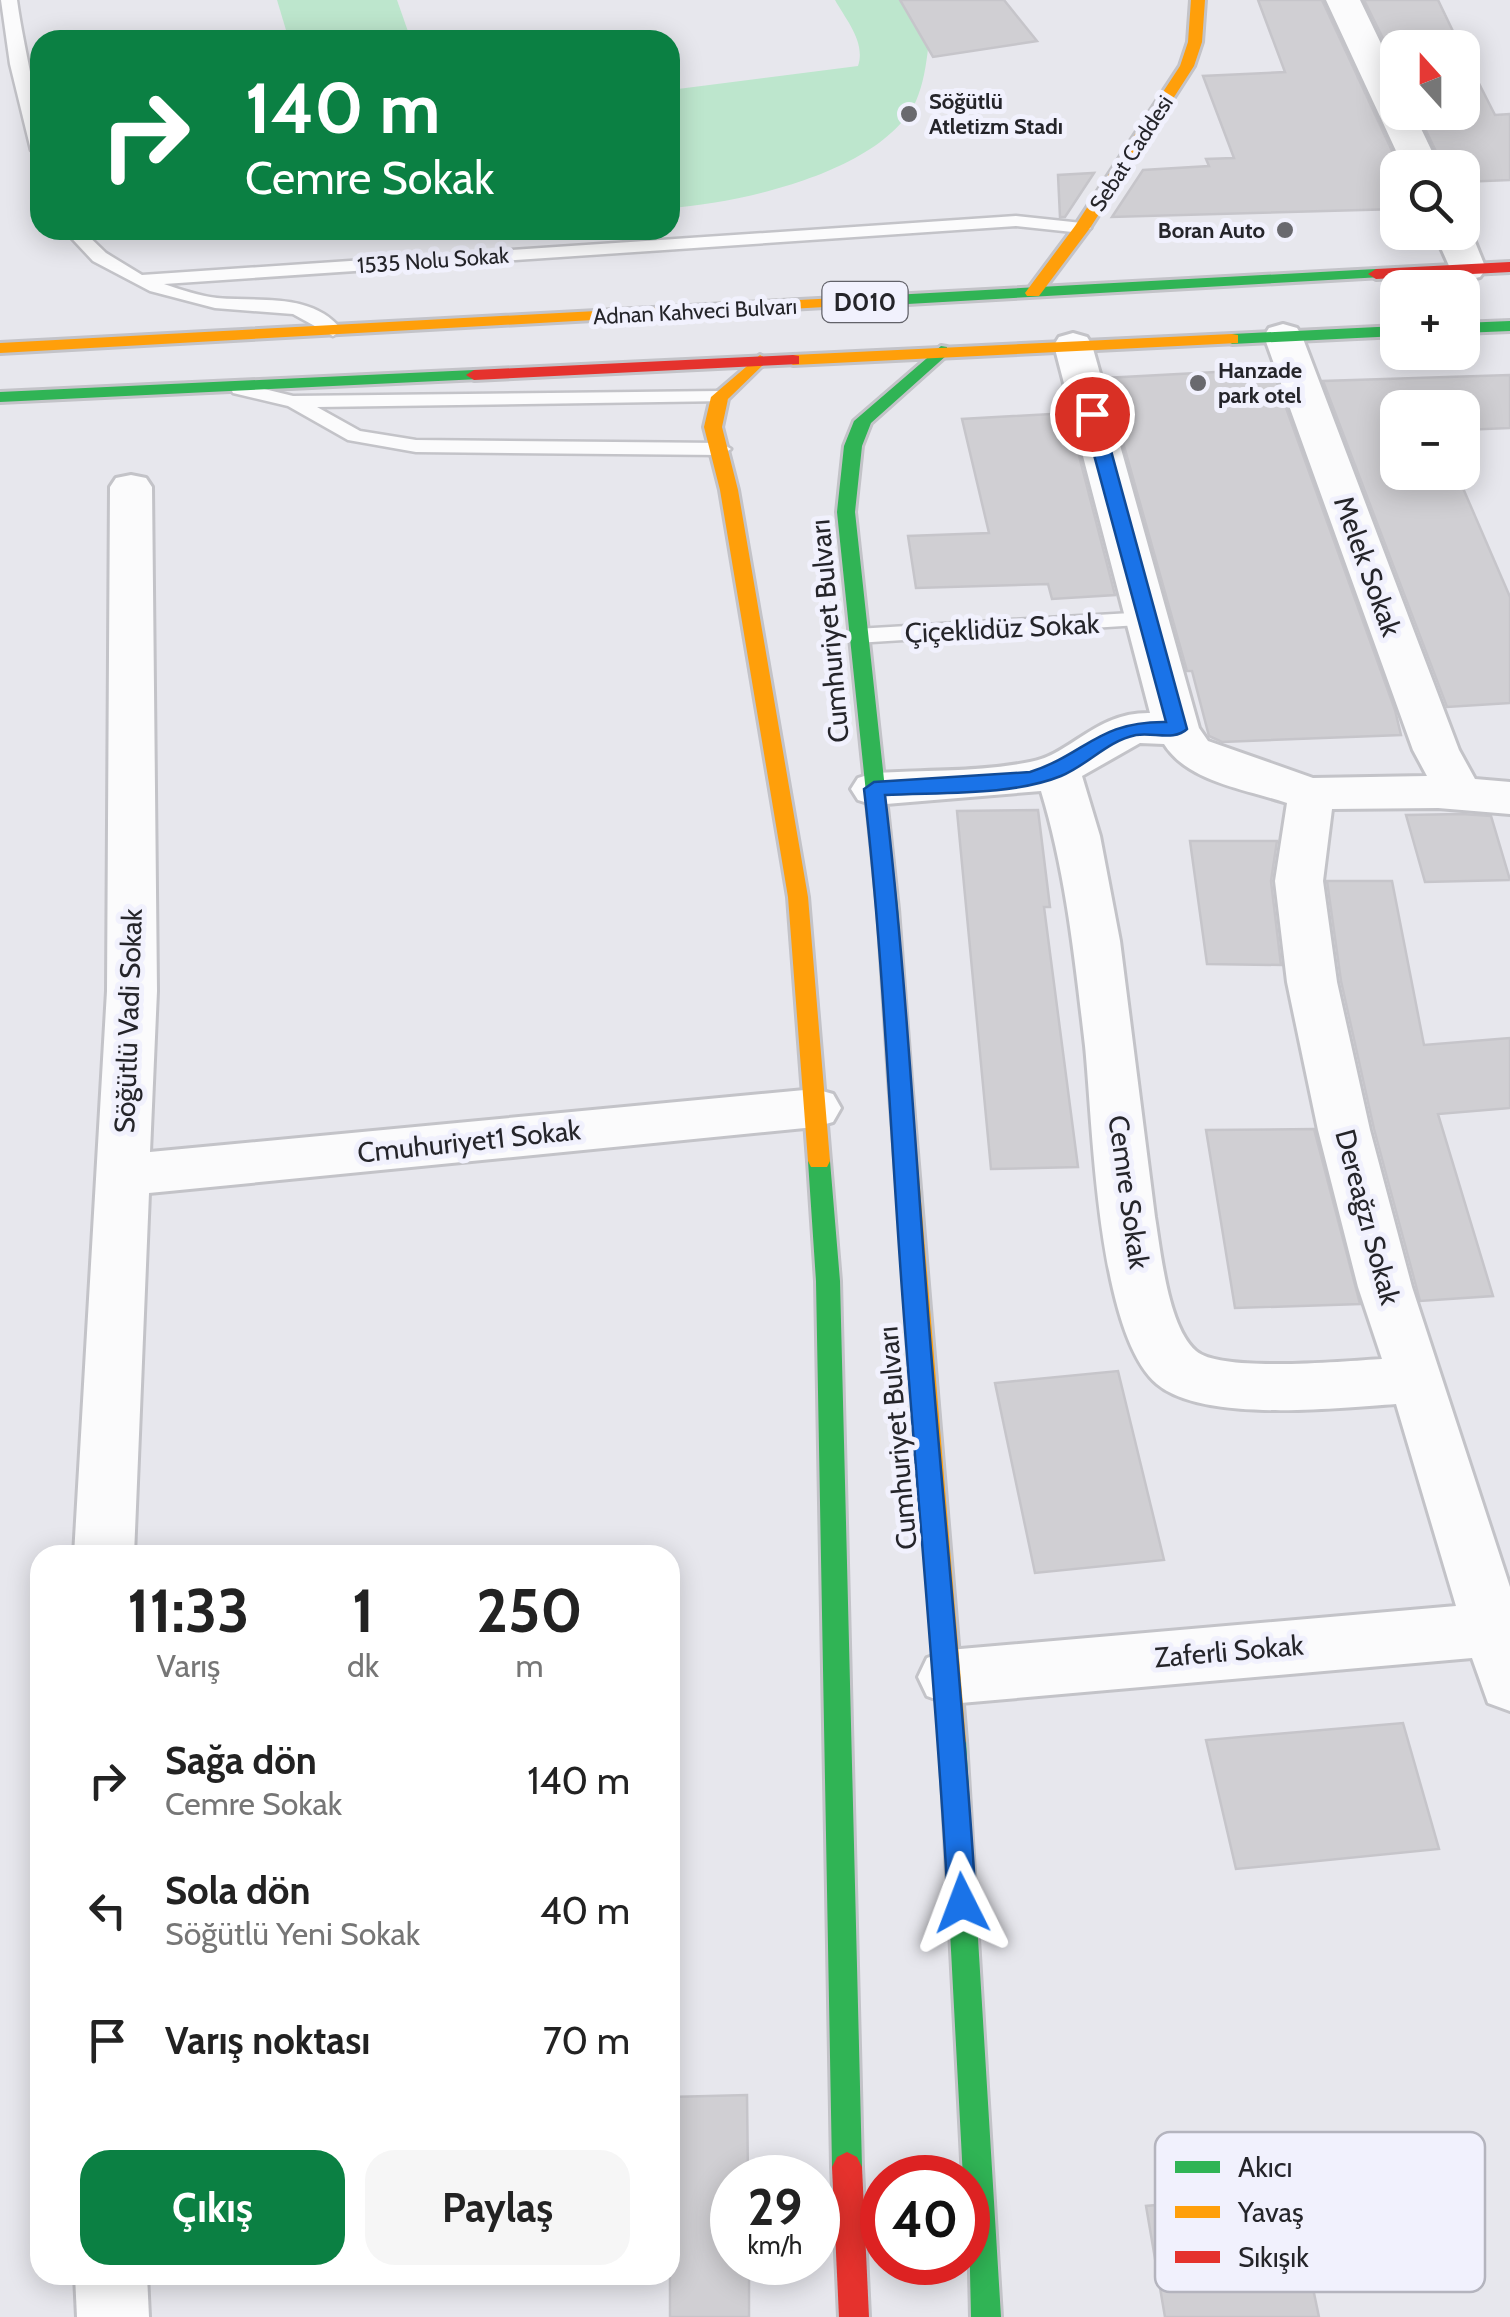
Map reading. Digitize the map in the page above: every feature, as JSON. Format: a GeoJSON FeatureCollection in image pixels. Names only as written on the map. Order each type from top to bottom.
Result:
{"type":"FeatureCollection","features":[{"type":"Feature","properties":{"kind":"main road","name":"Sebat Caddesi"},"geometry":{"type":"LineString","coordinates":[[1033,293],[1082,228],[1187,66],[1195,42],[1198,0]]}},
{"type":"Feature","properties":{"kind":"main road","name":"Adnan Kahveci Bulvarı"},"geometry":{"type":"LineString","coordinates":[[1467,270],[1510,267]]}},
{"type":"Feature","properties":{"kind":"main road","name":"Adnan Kahveci Bulvarı"},"geometry":{"type":"LineString","coordinates":[[0,348],[1380,275]]}},
{"type":"Feature","properties":{"kind":"main road"},"geometry":{"type":"LineString","coordinates":[[1480,327],[1510,326]]}},
{"type":"Feature","properties":{"kind":"main road","name":"Adnan Kahveci Bulvarı"},"geometry":{"type":"LineString","coordinates":[[0,397],[1380,332]]}},
{"type":"Feature","properties":{"kind":"main road","name":"Cumhuriyet Bulvarı"},"geometry":{"type":"LineString","coordinates":[[941,352],[863,421],[853,446],[846,512],[856,636],[888,909],[914,1292],[949,1677],[986,2317]]}},
{"type":"Feature","properties":{"kind":"main road"},"geometry":{"type":"LineString","coordinates":[[760,360],[720,397],[713,428],[721,448],[798,897],[828,1281],[842,2075],[854,2317]]}},
{"type":"Feature","properties":{"kind":"street"},"geometry":{"type":"LineString","coordinates":[[1343,0],[1414,150]]}},
{"type":"Feature","properties":{"kind":"street"},"geometry":{"type":"LineString","coordinates":[[1459,250],[1467,270]]}},
{"type":"Feature","properties":{"kind":"street","name":"Melek Sokak"},"geometry":{"type":"LineString","coordinates":[[1284,336],[1436,750],[1460,794]]}},
{"type":"Feature","properties":{"kind":"street"},"geometry":{"type":"LineString","coordinates":[[1074,346],[1177,729],[1192,752],[1211,762],[1311,794],[1510,798]]}},
{"type":"Feature","properties":{"kind":"street","name":"Söğütlü Vadi Sokak"},"geometry":{"type":"LineString","coordinates":[[104,1545],[132,991],[130,487]]}},
{"type":"Feature","properties":{"kind":"street"},"geometry":{"type":"LineString","coordinates":[[874,789],[1031,778],[1057,770],[1108,738],[1137,728],[1177,729]]}},
{"type":"Feature","properties":{"kind":"street","name":"Cemre Sokak"},"geometry":{"type":"LineString","coordinates":[[1057,770],[1070,804],[1110,1046],[1131,1234],[1155,1338],[1176,1368],[1218,1383],[1254,1386],[1417,1380]]}},
{"type":"Feature","properties":{"kind":"street","name":"Dereağzı Sokak"},"geometry":{"type":"LineString","coordinates":[[1311,794],[1299,881],[1312,982],[1344,1130],[1385,1287],[1504,1647]]}},
{"type":"Feature","properties":{"kind":"street","name":"Cmuhuriyet1 Sokak"},"geometry":{"type":"LineString","coordinates":[[122,1175],[815,1108]]}},
{"type":"Feature","properties":{"kind":"street","name":"Zaferli Sokak"},"geometry":{"type":"LineString","coordinates":[[949,1677],[1504,1647]]}},
{"type":"Feature","properties":{"kind":"street"},"geometry":{"type":"LineString","coordinates":[[112,2285],[114,2317]]}},
{"type":"Feature","properties":{"kind":"lane"},"geometry":{"type":"LineString","coordinates":[[9,0],[18,64],[30,111]]}},
{"type":"Feature","properties":{"kind":"lane","name":"1535 Nolu Sokak"},"geometry":{"type":"LineString","coordinates":[[143,280],[1016,221],[1082,228]]}},
{"type":"Feature","properties":{"kind":"lane"},"geometry":{"type":"LineString","coordinates":[[83,240],[108,266],[143,280],[213,302],[310,313],[326,320],[333,330]]}},
{"type":"Feature","properties":{"kind":"lane"},"geometry":{"type":"LineString","coordinates":[[215,384],[293,402],[720,397]]}},
{"type":"Feature","properties":{"kind":"lane"},"geometry":{"type":"LineString","coordinates":[[293,402],[355,436],[416,446],[721,448]]}},
{"type":"Feature","properties":{"kind":"lane","name":"Çiçeklidüz Sokak"},"geometry":{"type":"LineString","coordinates":[[856,636],[1148,619]]}},
{"type":"Feature","properties":{"kind":"green space"},"geometry":{"type":"Polygon","coordinates":[[[277,0],[397,0],[408,30],[286,30],[277,0]]]}},
{"type":"Feature","properties":{"kind":"green space"},"geometry":{"type":"Polygon","coordinates":[[[835,0],[900,0],[928,49],[916,101],[899,126],[842,165],[807,179],[734,199],[680,207],[680,89],[858,66],[859,48],[835,0]]]}},
{"type":"Feature","properties":{"kind":"building","name":"Söğütlü Atletizm Stadı"},"geometry":{"type":"Polygon","coordinates":[[[900,0],[1004,0],[1037,41],[933,57],[900,0]]]}},
{"type":"Feature","properties":{"kind":"building"},"geometry":{"type":"Polygon","coordinates":[[[1258,0],[1322,0],[1392,150],[1380,150],[1380,210],[1112,217],[1143,170],[1209,166],[1206,159],[1234,158],[1203,76],[1285,72],[1258,0]]]}},
{"type":"Feature","properties":{"kind":"building"},"geometry":{"type":"Polygon","coordinates":[[[1364,0],[1438,0],[1452,30],[1380,30],[1364,0]]]}},
{"type":"Feature","properties":{"kind":"building"},"geometry":{"type":"Polygon","coordinates":[[[1480,85],[1495,115],[1510,114],[1510,180],[1480,181],[1480,150],[1435,150],[1426,130],[1480,130],[1480,85]]]}},
{"type":"Feature","properties":{"kind":"building"},"geometry":{"type":"Polygon","coordinates":[[[1094,173],[1065,217],[1060,217],[1058,175],[1094,173]]]}},
{"type":"Feature","properties":{"kind":"building"},"geometry":{"type":"Polygon","coordinates":[[[1272,369],[1401,735],[1222,742],[1209,736],[1105,378],[1272,369]]]}},
{"type":"Feature","properties":{"kind":"building"},"geometry":{"type":"Polygon","coordinates":[[[1510,375],[1510,428],[1480,429],[1480,390],[1380,390],[1380,490],[1464,490],[1510,597],[1510,703],[1447,707],[1323,381],[1510,375]]]}},
{"type":"Feature","properties":{"kind":"building"},"geometry":{"type":"Polygon","coordinates":[[[1068,413],[1115,595],[1052,599],[1048,584],[916,588],[908,536],[989,533],[962,419],[1068,413]]]}},
{"type":"Feature","properties":{"kind":"building"},"geometry":{"type":"Polygon","coordinates":[[[1038,810],[1050,907],[1044,907],[1078,1167],[991,1169],[957,811],[1038,810]]]}},
{"type":"Feature","properties":{"kind":"building"},"geometry":{"type":"Polygon","coordinates":[[[1406,815],[1491,816],[1510,880],[1425,882],[1406,815]]]}},
{"type":"Feature","properties":{"kind":"building"},"geometry":{"type":"Polygon","coordinates":[[[1190,841],[1277,841],[1271,881],[1281,965],[1207,964],[1190,841]]]}},
{"type":"Feature","properties":{"kind":"building"},"geometry":{"type":"Polygon","coordinates":[[[1327,881],[1392,881],[1424,1045],[1510,1038],[1510,1108],[1438,1114],[1493,1296],[1420,1301],[1374,1129],[1341,981],[1327,881]]]}},
{"type":"Feature","properties":{"kind":"building"},"geometry":{"type":"Polygon","coordinates":[[[1314,1129],[1360,1304],[1235,1308],[1206,1130],[1314,1129]]]}},
{"type":"Feature","properties":{"kind":"building"},"geometry":{"type":"Polygon","coordinates":[[[1118,1371],[1164,1560],[1035,1573],[995,1383],[1118,1371]]]}},
{"type":"Feature","properties":{"kind":"building"},"geometry":{"type":"Polygon","coordinates":[[[1403,1723],[1439,1849],[1236,1869],[1206,1740],[1403,1723]]]}},
{"type":"Feature","properties":{"kind":"building"},"geometry":{"type":"Polygon","coordinates":[[[747,2095],[748,2155],[710,2155],[710,2285],[749,2285],[749,2317],[670,2317],[670,2285],[680,2285],[680,2097],[747,2095]]]}},
{"type":"Feature","properties":{"kind":"building"},"geometry":{"type":"Polygon","coordinates":[[[1155,2205],[1155,2259],[1146,2206],[1155,2205]]]}},
{"type":"Feature","properties":{"kind":"building"},"geometry":{"type":"Polygon","coordinates":[[[1161,2292],[1314,2292],[1319,2317],[1165,2317],[1161,2292]]]}},
{"type":"Feature","properties":{"kind":"traffic: fast"},"geometry":{"type":"LineString","coordinates":[[837,303],[1376,274]]}},
{"type":"Feature","properties":{"kind":"traffic: fast"},"geometry":{"type":"LineString","coordinates":[[1480,327],[1510,326]]}},
{"type":"Feature","properties":{"kind":"traffic: fast"},"geometry":{"type":"LineString","coordinates":[[1232,339],[1380,332]]}},
{"type":"Feature","properties":{"kind":"traffic: fast"},"geometry":{"type":"LineString","coordinates":[[900,1080],[888,909],[846,512],[853,446],[863,421],[941,351]]}},
{"type":"Feature","properties":{"kind":"traffic: fast"},"geometry":{"type":"LineString","coordinates":[[0,397],[474,375]]}},
{"type":"Feature","properties":{"kind":"traffic: fast"},"geometry":{"type":"LineString","coordinates":[[819,1161],[828,1281],[847,2167]]}},
{"type":"Feature","properties":{"kind":"traffic: fast"},"geometry":{"type":"LineString","coordinates":[[953,1741],[986,2317]]}},
{"type":"Feature","properties":{"kind":"traffic: slow"},"geometry":{"type":"LineString","coordinates":[[1033,293],[1082,228],[1187,66],[1195,42],[1198,0]]}},
{"type":"Feature","properties":{"kind":"traffic: slow"},"geometry":{"type":"LineString","coordinates":[[0,348],[837,303]]}},
{"type":"Feature","properties":{"kind":"traffic: slow"},"geometry":{"type":"LineString","coordinates":[[793,360],[1232,339]]}},
{"type":"Feature","properties":{"kind":"traffic: slow"},"geometry":{"type":"LineString","coordinates":[[760,360],[720,397],[713,427],[729,490],[798,897],[819,1161]]}},
{"type":"Feature","properties":{"kind":"traffic: slow"},"geometry":{"type":"LineString","coordinates":[[900,1080],[953,1741]]}},
{"type":"Feature","properties":{"kind":"traffic: jam"},"geometry":{"type":"LineString","coordinates":[[1376,274],[1510,267]]}},
{"type":"Feature","properties":{"kind":"traffic: jam"},"geometry":{"type":"LineString","coordinates":[[474,375],[793,360]]}},
{"type":"Feature","properties":{"kind":"traffic: jam"},"geometry":{"type":"LineString","coordinates":[[847,2167],[854,2317]]}},
{"type":"Feature","properties":{"kind":"place","name":"Söğütlü Atletizm Stadı"},"geometry":{"type":"Point","coordinates":[909,114]}},
{"type":"Feature","properties":{"kind":"place","name":"Boran Auto"},"geometry":{"type":"Point","coordinates":[1285,230]}},
{"type":"Feature","properties":{"kind":"place","name":"Hanzade park otel"},"geometry":{"type":"Point","coordinates":[1198,383]}},
{"type":"Feature","properties":{"kind":"route"},"geometry":{"type":"LineString","coordinates":[[962,1903],[949,1677],[915,1304],[888,909],[874,789],[1031,778],[1057,770],[1108,738],[1137,728],[1177,729],[1092,414]]}}]}
